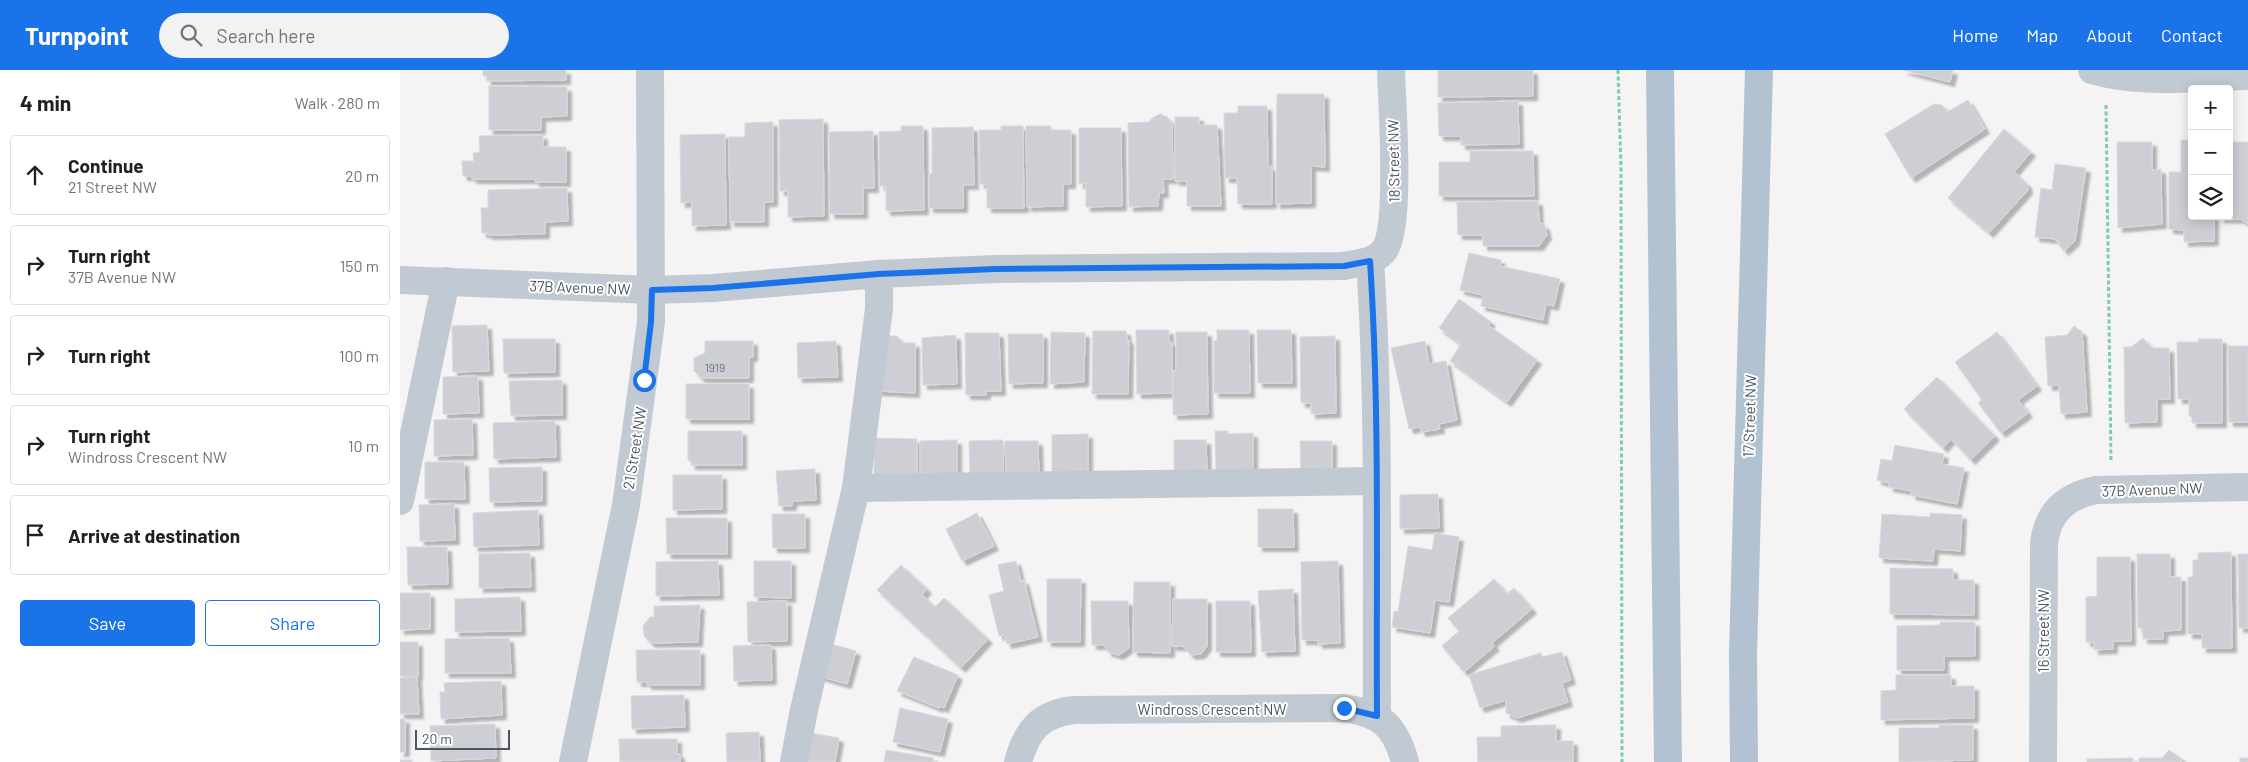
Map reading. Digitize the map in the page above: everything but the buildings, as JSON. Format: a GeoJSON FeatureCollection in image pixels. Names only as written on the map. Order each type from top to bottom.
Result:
{"type":"FeatureCollection","features":[{"type":"Feature","properties":{"kind":"main road"},"geometry":{"type":"LineString","coordinates":[[1660,70],[1668,762]]}},
{"type":"Feature","properties":{"kind":"main road","name":"17 Street NW"},"geometry":{"type":"LineString","coordinates":[[1744,762],[1743,654],[1759,70]]}},
{"type":"Feature","properties":{"kind":"street","name":"21 Street NW"},"geometry":{"type":"LineString","coordinates":[[573,762],[626,505],[651,322],[650,70]]}},
{"type":"Feature","properties":{"kind":"street","name":"18 Street NW"},"geometry":{"type":"LineString","coordinates":[[1377,716],[1376,481],[1372,304],[1377,256],[1393,224],[1392,70]]}},
{"type":"Feature","properties":{"kind":"street"},"geometry":{"type":"LineString","coordinates":[[2099,72],[2141,78],[2248,76]]}},
{"type":"Feature","properties":{"kind":"street","name":"37B Avenue NW"},"geometry":{"type":"LineString","coordinates":[[400,280],[652,290],[713,288],[879,274],[995,269],[1344,266],[1377,256]]}},
{"type":"Feature","properties":{"kind":"street"},"geometry":{"type":"LineString","coordinates":[[794,762],[804,710],[856,488],[879,309],[879,274]]}},
{"type":"Feature","properties":{"kind":"street"},"geometry":{"type":"LineString","coordinates":[[400,501],[446,282]]}},
{"type":"Feature","properties":{"kind":"street"},"geometry":{"type":"LineString","coordinates":[[856,488],[1376,481]]}},
{"type":"Feature","properties":{"kind":"street","name":"37B Avenue NW"},"geometry":{"type":"LineString","coordinates":[[2060,505],[2084,492],[2112,489],[2248,487]]}},
{"type":"Feature","properties":{"kind":"street","name":"16 Street NW"},"geometry":{"type":"LineString","coordinates":[[2043,762],[2044,543],[2046,528],[2060,505]]}},
{"type":"Feature","properties":{"kind":"street","name":"Windross Crescent NW"},"geometry":{"type":"LineString","coordinates":[[1018,762],[1024,742],[1035,727],[1056,712],[1074,710],[1344,708],[1377,716]]}},
{"type":"Feature","properties":{"kind":"street"},"geometry":{"type":"LineString","coordinates":[[1377,716],[1395,734],[1405,762]]}},
{"type":"Feature","properties":{"kind":"path"},"geometry":{"type":"LineString","coordinates":[[1618,70],[1621,169],[1622,762]]}},
{"type":"Feature","properties":{"kind":"path"},"geometry":{"type":"LineString","coordinates":[[2099,72],[2112,489]]}},
{"type":"Feature","properties":{"kind":"route"},"geometry":{"type":"LineString","coordinates":[[644,380],[651,322],[652,290],[713,288],[934,271],[1344,266],[1370,261],[1376,481],[1377,716],[1344,708]]}}]}
